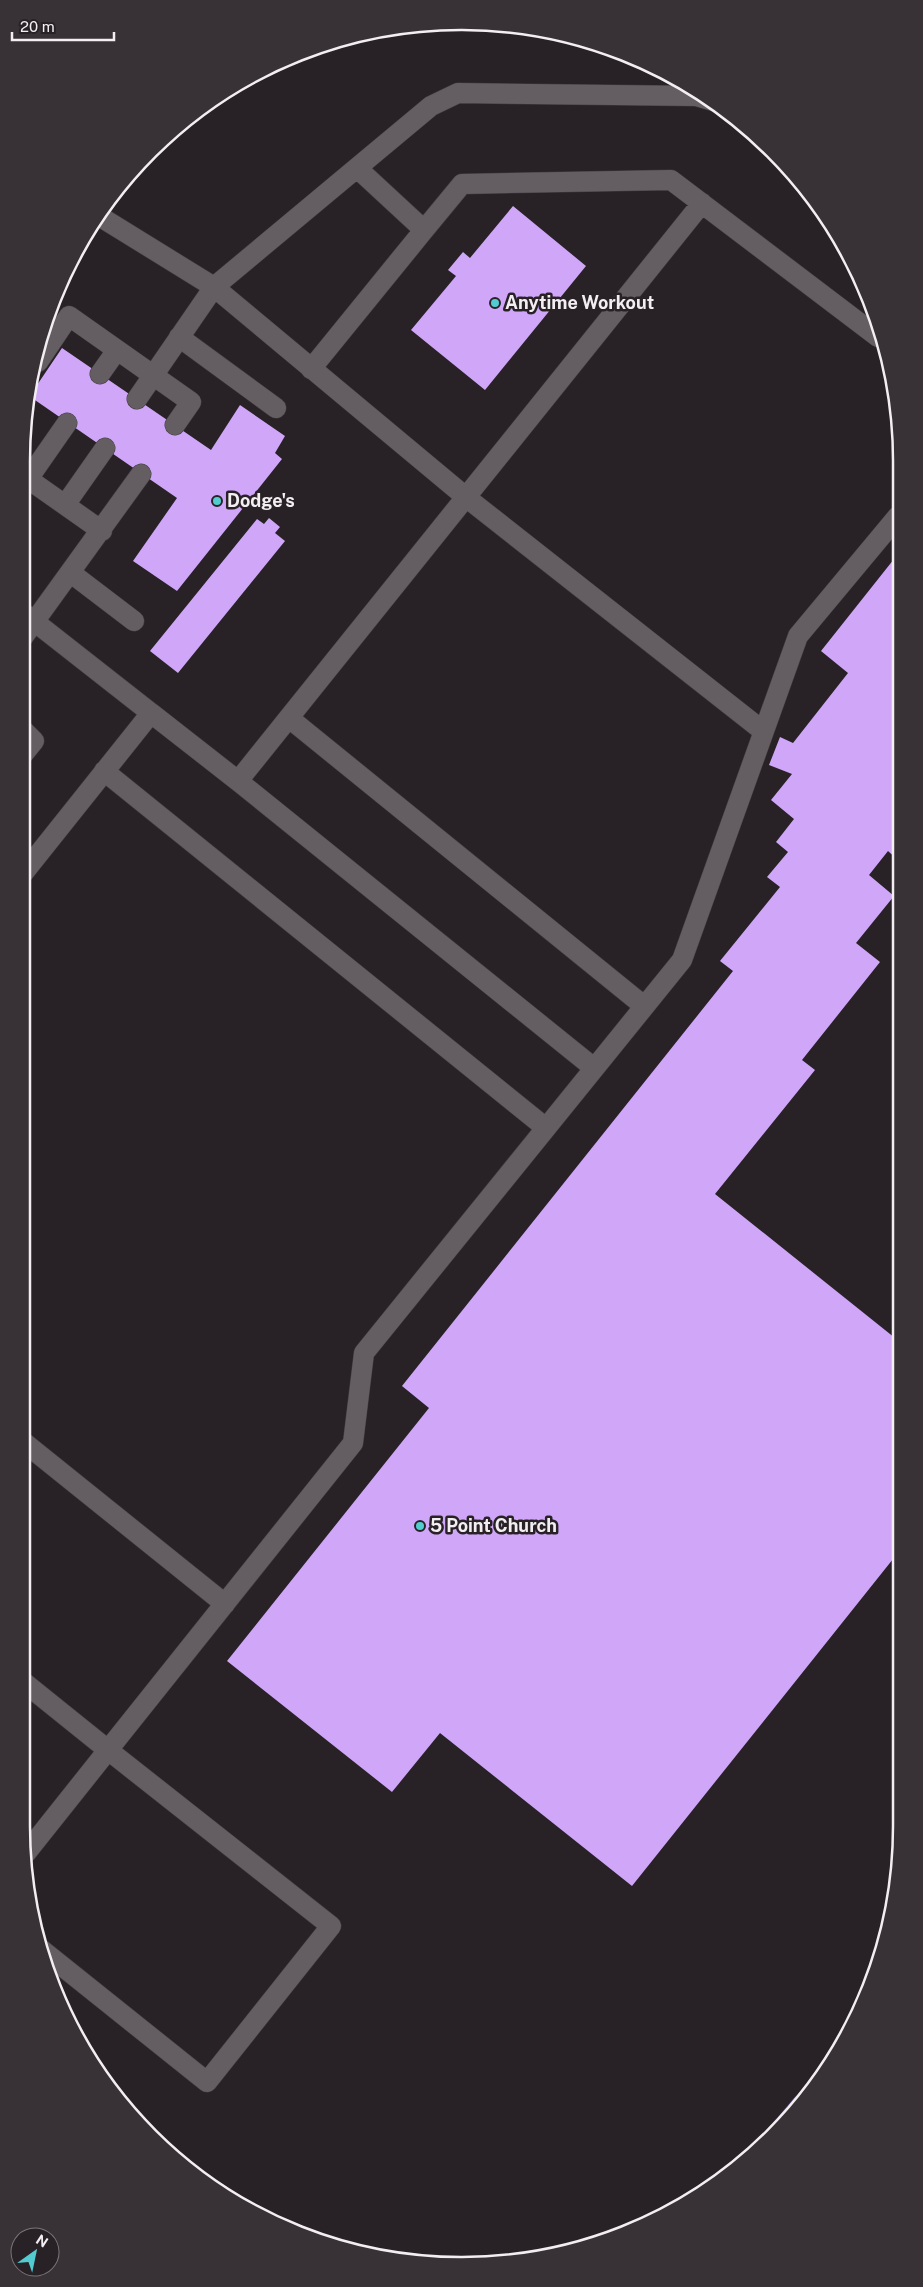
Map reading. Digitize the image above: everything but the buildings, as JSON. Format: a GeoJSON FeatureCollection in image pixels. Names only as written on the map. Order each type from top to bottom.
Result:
{"type":"FeatureCollection","features":[{"type":"Feature","properties":{"kind":"lane"},"geometry":{"type":"LineString","coordinates":[[137,399],[214,287],[431,106],[458,93],[690,96]]}},
{"type":"Feature","properties":{"kind":"lane"},"geometry":{"type":"LineString","coordinates":[[357,168],[424,230]]}},
{"type":"Feature","properties":{"kind":"lane"},"geometry":{"type":"LineString","coordinates":[[311,368],[462,184],[671,180],[873,333]]}},
{"type":"Feature","properties":{"kind":"lane"},"geometry":{"type":"LineString","coordinates":[[238,781],[702,203]]}},
{"type":"Feature","properties":{"kind":"lane"},"geometry":{"type":"LineString","coordinates":[[105,220],[214,287],[467,498],[763,731]]}},
{"type":"Feature","properties":{"kind":"lane"},"geometry":{"type":"LineString","coordinates":[[44,353],[69,316],[191,402],[175,425]]}},
{"type":"Feature","properties":{"kind":"lane"},"geometry":{"type":"LineString","coordinates":[[179,337],[276,408]]}},
{"type":"Feature","properties":{"kind":"lane"},"geometry":{"type":"LineString","coordinates":[[100,374],[117,350]]}},
{"type":"Feature","properties":{"kind":"lane"},"geometry":{"type":"LineString","coordinates":[[30,469],[67,423]]}},
{"type":"Feature","properties":{"kind":"lane"},"geometry":{"type":"LineString","coordinates":[[65,505],[105,448]]}},
{"type":"Feature","properties":{"kind":"lane"},"geometry":{"type":"LineString","coordinates":[[30,614],[71,573],[141,474]]}},
{"type":"Feature","properties":{"kind":"lane"},"geometry":{"type":"LineString","coordinates":[[30,480],[102,531]]}},
{"type":"Feature","properties":{"kind":"lane"},"geometry":{"type":"LineString","coordinates":[[31,1847],[353,1443],[364,1353],[682,960],[798,636],[893,522]]}},
{"type":"Feature","properties":{"kind":"lane"},"geometry":{"type":"LineString","coordinates":[[71,573],[134,621]]}},
{"type":"Feature","properties":{"kind":"lane"},"geometry":{"type":"LineString","coordinates":[[30,618],[238,781],[594,1068]]}},
{"type":"Feature","properties":{"kind":"lane"},"geometry":{"type":"LineString","coordinates":[[30,865],[151,713]]}},
{"type":"Feature","properties":{"kind":"lane"},"geometry":{"type":"LineString","coordinates":[[289,718],[644,1006]]}},
{"type":"Feature","properties":{"kind":"lane"},"geometry":{"type":"LineString","coordinates":[[104,772],[546,1128]]}},
{"type":"Feature","properties":{"kind":"lane"},"geometry":{"type":"LineString","coordinates":[[30,1447],[225,1604]]}},
{"type":"Feature","properties":{"kind":"lane"},"geometry":{"type":"LineString","coordinates":[[30,1687],[331,1926],[207,2082],[51,1957]]}},
{"type":"Feature","properties":{"kind":"place","name":"Anytime Workout"},"geometry":{"type":"Point","coordinates":[495,303]}},
{"type":"Feature","properties":{"kind":"place","name":"Dodge's"},"geometry":{"type":"Point","coordinates":[217,501]}},
{"type":"Feature","properties":{"kind":"place","name":"5 Point Church"},"geometry":{"type":"Point","coordinates":[420,1526]}}]}
